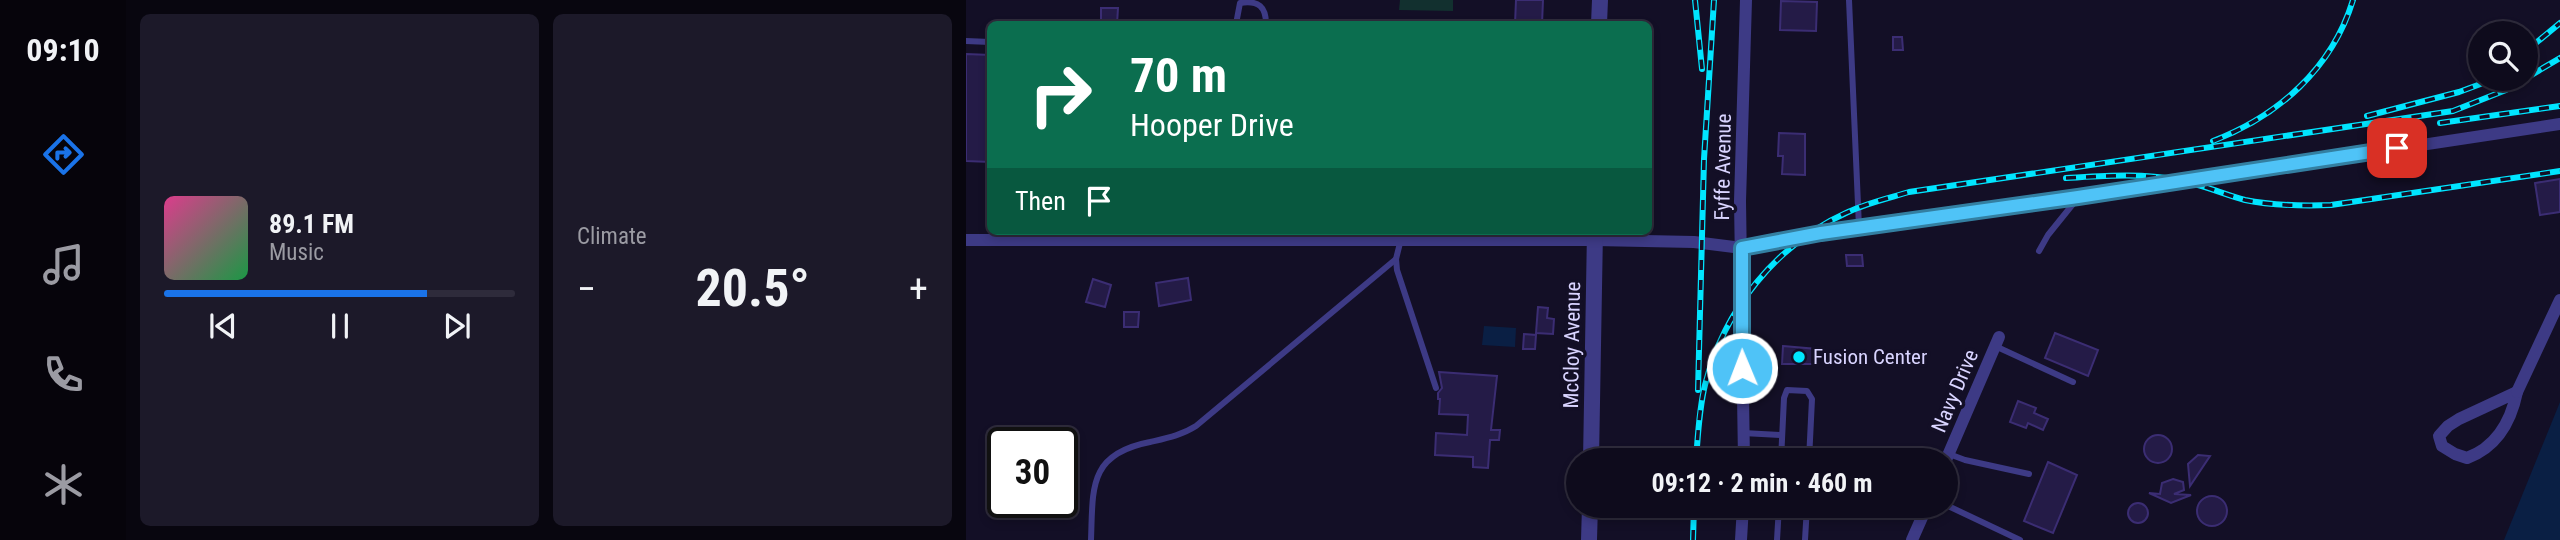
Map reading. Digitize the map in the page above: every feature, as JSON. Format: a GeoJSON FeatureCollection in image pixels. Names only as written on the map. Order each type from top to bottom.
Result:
{"type":"FeatureCollection","features":[{"type":"Feature","properties":{"kind":"street"},"geometry":{"type":"LineString","coordinates":[[1599,21],[1600,0]]}},
{"type":"Feature","properties":{"kind":"street","name":"Fyffe Avenue"},"geometry":{"type":"LineString","coordinates":[[1744,448],[1740,201],[1746,0]]}},
{"type":"Feature","properties":{"kind":"street"},"geometry":{"type":"LineString","coordinates":[[966,240],[1053,235],[1255,235],[1401,239],[1595,235],[1742,248],[1859,228],[2560,124]]}},
{"type":"Feature","properties":{"kind":"street","name":"McCloy Avenue"},"geometry":{"type":"LineString","coordinates":[[1591,448],[1595,235]]}},
{"type":"Feature","properties":{"kind":"street"},"geometry":{"type":"LineString","coordinates":[[2517,391],[2448,426],[2439,436],[2442,446],[2467,458],[2494,442],[2504,431],[2517,391],[2560,300]]}},
{"type":"Feature","properties":{"kind":"street","name":"Navy Drive"},"geometry":{"type":"LineString","coordinates":[[1951,448],[1997,341]]}},
{"type":"Feature","properties":{"kind":"street"},"geometry":{"type":"LineString","coordinates":[[1589,540],[1590,518]]}},
{"type":"Feature","properties":{"kind":"street"},"geometry":{"type":"LineString","coordinates":[[1741,540],[1742,518]]}},
{"type":"Feature","properties":{"kind":"street"},"geometry":{"type":"LineString","coordinates":[[1912,540],[1922,518]]}},
{"type":"Feature","properties":{"kind":"lane"},"geometry":{"type":"LineString","coordinates":[[1849,0],[1859,228]]}},
{"type":"Feature","properties":{"kind":"lane"},"geometry":{"type":"LineString","coordinates":[[1237,21],[1240,3],[1257,2],[1266,13],[1266,21]]}},
{"type":"Feature","properties":{"kind":"lane"},"geometry":{"type":"LineString","coordinates":[[966,41],[987,42]]}},
{"type":"Feature","properties":{"kind":"lane"},"geometry":{"type":"LineString","coordinates":[[2039,251],[2048,234],[2078,197]]}},
{"type":"Feature","properties":{"kind":"lane"},"geometry":{"type":"LineString","coordinates":[[1401,239],[1396,259],[1397,270],[1436,388]]}},
{"type":"Feature","properties":{"kind":"lane"},"geometry":{"type":"LineString","coordinates":[[1091,540],[1094,483],[1104,465],[1130,448],[1177,436],[1196,426],[1396,259]]}},
{"type":"Feature","properties":{"kind":"lane"},"geometry":{"type":"LineString","coordinates":[[1997,341],[2073,382]]}},
{"type":"Feature","properties":{"kind":"lane"},"geometry":{"type":"LineString","coordinates":[[1781,448],[1784,398],[1787,390],[1807,391],[1812,399],[1810,448]]}},
{"type":"Feature","properties":{"kind":"lane"},"geometry":{"type":"LineString","coordinates":[[1743,433],[1782,435]]}},
{"type":"Feature","properties":{"kind":"lane"},"geometry":{"type":"LineString","coordinates":[[1958,459],[2029,474]]}},
{"type":"Feature","properties":{"kind":"lane"},"geometry":{"type":"LineString","coordinates":[[1958,511],[2020,540]]}},
{"type":"Feature","properties":{"kind":"lane"},"geometry":{"type":"LineString","coordinates":[[1777,540],[1778,518]]}},
{"type":"Feature","properties":{"kind":"lane"},"geometry":{"type":"LineString","coordinates":[[1805,540],[1806,518]]}},
{"type":"Feature","properties":{"kind":"green space"},"geometry":{"type":"Polygon","coordinates":[[[1400,0],[1453,0],[1453,11],[1399,10],[1400,0]]]}},
{"type":"Feature","properties":{"kind":"water"},"geometry":{"type":"Polygon","coordinates":[[[1484,326],[1516,328],[1515,347],[1482,345],[1484,326]]]}},
{"type":"Feature","properties":{"kind":"water"},"geometry":{"type":"Polygon","coordinates":[[[2560,402],[2560,540],[2504,540],[2560,402]]]}},
{"type":"Feature","properties":{"kind":"building"},"geometry":{"type":"Polygon","coordinates":[[[1516,0],[1543,0],[1542,21],[1515,21],[1516,0]]]}},
{"type":"Feature","properties":{"kind":"building"},"geometry":{"type":"Polygon","coordinates":[[[1781,1],[1817,2],[1816,31],[1780,30],[1781,1]]]}},
{"type":"Feature","properties":{"kind":"building"},"geometry":{"type":"Polygon","coordinates":[[[1101,8],[1118,8],[1117,21],[1101,21],[1101,8]]]}},
{"type":"Feature","properties":{"kind":"building"},"geometry":{"type":"Polygon","coordinates":[[[1893,37],[1902,37],[1903,50],[1893,50],[1893,37]]]}},
{"type":"Feature","properties":{"kind":"building"},"geometry":{"type":"Polygon","coordinates":[[[966,54],[987,55],[987,162],[966,161],[966,54]]]}},
{"type":"Feature","properties":{"kind":"building"},"geometry":{"type":"Polygon","coordinates":[[[1779,133],[1805,134],[1805,175],[1782,174],[1783,156],[1778,156],[1779,133]]]}},
{"type":"Feature","properties":{"kind":"building"},"geometry":{"type":"Polygon","coordinates":[[[2560,179],[2560,212],[2540,215],[2535,183],[2560,179]]]}},
{"type":"Feature","properties":{"kind":"building"},"geometry":{"type":"Polygon","coordinates":[[[1846,255],[1862,255],[1863,266],[1847,266],[1846,255]]]}},
{"type":"Feature","properties":{"kind":"building"},"geometry":{"type":"Polygon","coordinates":[[[1188,278],[1191,300],[1159,306],[1156,283],[1188,278]]]}},
{"type":"Feature","properties":{"kind":"building"},"geometry":{"type":"Polygon","coordinates":[[[1093,279],[1111,285],[1105,307],[1086,302],[1093,279]]]}},
{"type":"Feature","properties":{"kind":"building"},"geometry":{"type":"Polygon","coordinates":[[[1538,307],[1548,308],[1547,318],[1554,319],[1553,334],[1536,333],[1538,307]]]}},
{"type":"Feature","properties":{"kind":"building"},"geometry":{"type":"Polygon","coordinates":[[[1124,312],[1139,312],[1138,327],[1124,327],[1124,312]]]}},
{"type":"Feature","properties":{"kind":"building"},"geometry":{"type":"Polygon","coordinates":[[[2055,333],[2098,350],[2088,376],[2045,358],[2055,333]]]}},
{"type":"Feature","properties":{"kind":"building"},"geometry":{"type":"Polygon","coordinates":[[[1524,334],[1536,335],[1535,349],[1523,349],[1524,334]]]}},
{"type":"Feature","properties":{"kind":"building","name":"Fusion Center"},"geometry":{"type":"Polygon","coordinates":[[[1783,346],[1817,349],[1817,361],[1813,361],[1813,364],[1782,364],[1783,346]]]}},
{"type":"Feature","properties":{"kind":"building"},"geometry":{"type":"Polygon","coordinates":[[[1439,372],[1497,376],[1491,430],[1500,430],[1499,440],[1490,440],[1488,468],[1473,467],[1473,457],[1435,455],[1436,433],[1467,435],[1468,415],[1439,414],[1438,393],[1442,388],[1439,372]]]}},
{"type":"Feature","properties":{"kind":"building"},"geometry":{"type":"Polygon","coordinates":[[[2018,401],[2036,408],[2034,413],[2048,419],[2043,430],[2028,423],[2026,428],[2010,422],[2018,401]]]}},
{"type":"Feature","properties":{"kind":"building"},"geometry":{"type":"Polygon","coordinates":[[[2158,435],[2168,439],[2172,449],[2168,459],[2158,463],[2148,459],[2144,449],[2148,439],[2158,435]]]}},
{"type":"Feature","properties":{"kind":"building"},"geometry":{"type":"Polygon","coordinates":[[[2198,455],[2210,456],[2190,486],[2188,464],[2198,455]]]}},
{"type":"Feature","properties":{"kind":"building"},"geometry":{"type":"Polygon","coordinates":[[[2048,462],[2077,475],[2053,533],[2024,521],[2048,462]]]}},
{"type":"Feature","properties":{"kind":"building"},"geometry":{"type":"Polygon","coordinates":[[[2173,479],[2183,482],[2184,490],[2174,494],[2191,495],[2171,503],[2149,493],[2160,494],[2162,483],[2173,479]]]}},
{"type":"Feature","properties":{"kind":"building"},"geometry":{"type":"Polygon","coordinates":[[[2212,496],[2223,500],[2227,511],[2223,522],[2212,526],[2201,522],[2197,511],[2201,500],[2212,496]]]}},
{"type":"Feature","properties":{"kind":"building"},"geometry":{"type":"Polygon","coordinates":[[[2138,503],[2145,506],[2148,513],[2145,520],[2138,523],[2131,520],[2128,513],[2131,506],[2138,503]]]}},
{"type":"Feature","properties":{"kind":"railway"},"geometry":{"type":"LineString","coordinates":[[1695,0],[1702,69]]}},
{"type":"Feature","properties":{"kind":"railway"},"geometry":{"type":"LineString","coordinates":[[1698,390],[1704,159],[1714,0]]}},
{"type":"Feature","properties":{"kind":"railway"},"geometry":{"type":"LineString","coordinates":[[2213,141],[2259,118],[2299,87],[2331,48],[2344,25],[2353,0]]}},
{"type":"Feature","properties":{"kind":"railway"},"geometry":{"type":"LineString","coordinates":[[2538,41],[2560,23]]}},
{"type":"Feature","properties":{"kind":"railway"},"geometry":{"type":"LineString","coordinates":[[1697,448],[1705,385],[1725,331],[1740,306],[1776,261],[1798,242],[1848,212],[1909,192],[2453,111],[2506,90],[2560,58]]}},
{"type":"Feature","properties":{"kind":"railway"},"geometry":{"type":"LineString","coordinates":[[2367,116],[2468,89]]}},
{"type":"Feature","properties":{"kind":"railway"},"geometry":{"type":"LineString","coordinates":[[2440,123],[2560,106]]}},
{"type":"Feature","properties":{"kind":"railway"},"geometry":{"type":"LineString","coordinates":[[2066,178],[2150,176],[2195,184],[2245,200],[2277,204],[2331,205],[2560,171]]}},
{"type":"Feature","properties":{"kind":"railway"},"geometry":{"type":"LineString","coordinates":[[1693,540],[1694,518]]}},
{"type":"Feature","properties":{"kind":"place","name":"Fusion Center"},"geometry":{"type":"Point","coordinates":[1799,357]}},
{"type":"Feature","properties":{"kind":"route"},"geometry":{"type":"LineString","coordinates":[[1742,368],[1742,248],[1821,233],[2397,148]]}}]}
